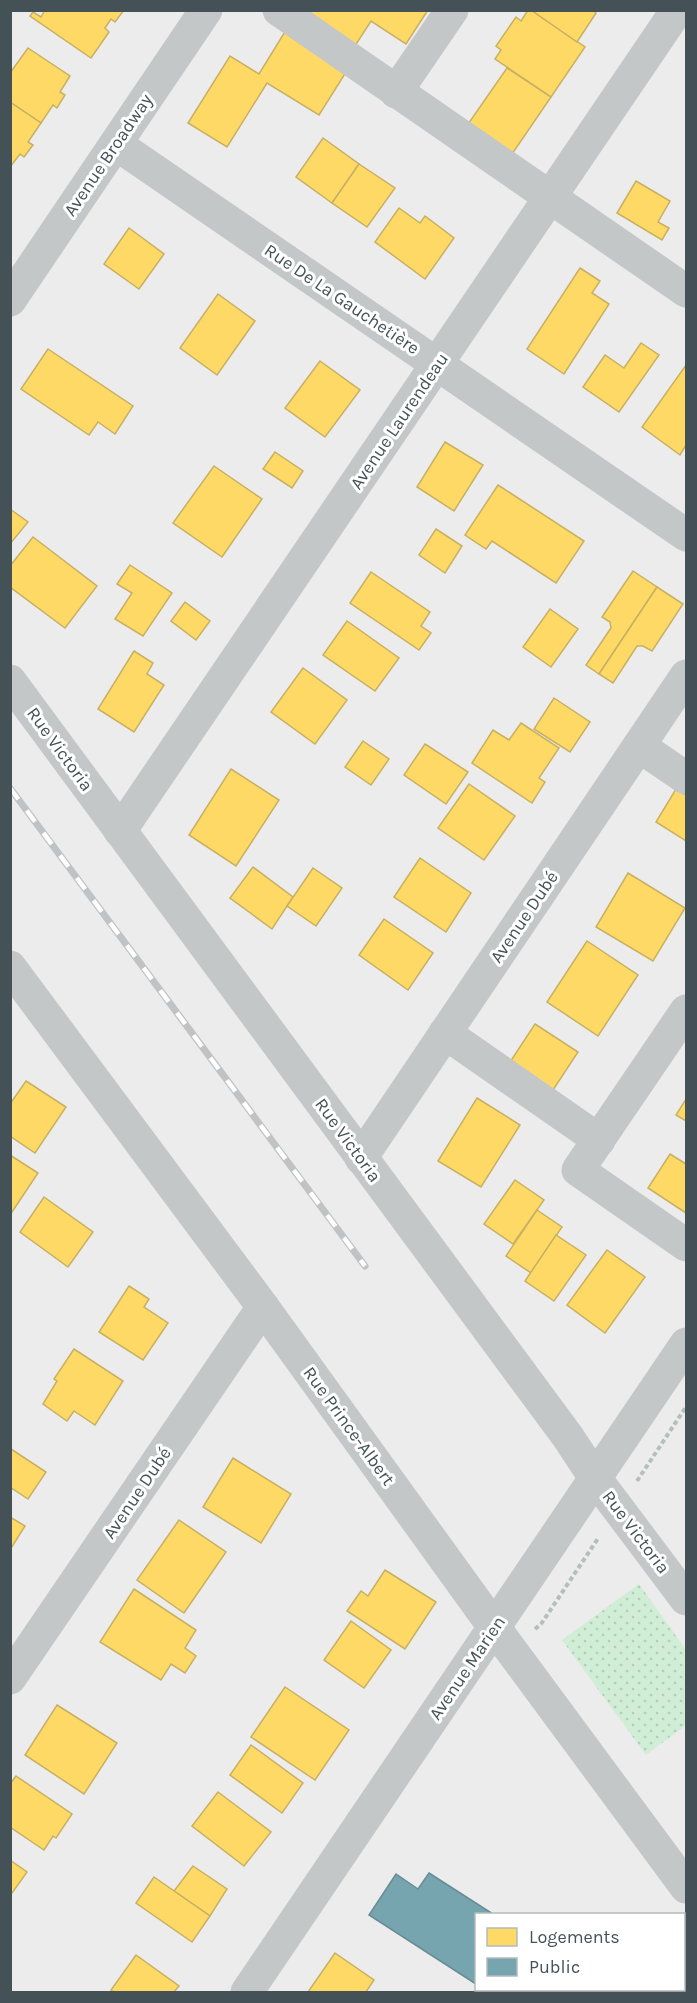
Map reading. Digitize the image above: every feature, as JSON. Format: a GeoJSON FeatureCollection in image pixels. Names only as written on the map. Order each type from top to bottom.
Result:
{"type":"FeatureCollection","features":[{"type":"Feature","properties":{"kind":"street","name":"Avenue Broadway"},"geometry":{"type":"LineString","coordinates":[[10,300],[206,10]]}},
{"type":"Feature","properties":{"kind":"street"},"geometry":{"type":"LineString","coordinates":[[279,10],[550,199],[687,291]]}},
{"type":"Feature","properties":{"kind":"street"},"geometry":{"type":"LineString","coordinates":[[396,92],[452,10]]}},
{"type":"Feature","properties":{"kind":"street","name":"Avenue Laurendeau"},"geometry":{"type":"LineString","coordinates":[[120,831],[677,10]]}},
{"type":"Feature","properties":{"kind":"street","name":"Rue De La Gauchetière"},"geometry":{"type":"LineString","coordinates":[[116,144],[687,535]]}},
{"type":"Feature","properties":{"kind":"street","name":"Avenue Dubé"},"geometry":{"type":"LineString","coordinates":[[361,1158],[687,676]]}},
{"type":"Feature","properties":{"kind":"street","name":"Rue Victoria"},"geometry":{"type":"LineString","coordinates":[[10,681],[568,1437],[595,1478],[687,1599]]}},
{"type":"Feature","properties":{"kind":"street"},"geometry":{"type":"LineString","coordinates":[[639,746],[687,778]]}},
{"type":"Feature","properties":{"kind":"street","name":"Rue Prince-Albert"},"geometry":{"type":"LineString","coordinates":[[13,977],[263,1307],[687,1887]]}},
{"type":"Feature","properties":{"kind":"street"},"geometry":{"type":"LineString","coordinates":[[687,1011],[578,1170],[687,1245]]}},
{"type":"Feature","properties":{"kind":"street"},"geometry":{"type":"LineString","coordinates":[[445,1033],[599,1140]]}},
{"type":"Feature","properties":{"kind":"street","name":"Avenue Dubé"},"geometry":{"type":"LineString","coordinates":[[10,1678],[263,1307]]}},
{"type":"Feature","properties":{"kind":"street","name":"Avenue Marien"},"geometry":{"type":"LineString","coordinates":[[247,1992],[687,1344]]}},
{"type":"Feature","properties":{"kind":"green space"},"geometry":{"type":"Polygon","coordinates":[[[639,1584],[686,1650],[686,1725],[646,1755],[562,1640],[639,1584]]]}},
{"type":"Feature","properties":{"kind":"building: Logements"},"geometry":{"type":"Polygon","coordinates":[[[45,10],[124,10],[115,22],[111,19],[105,28],[109,32],[91,58],[30,16],[33,12],[41,17],[45,10]]]}},
{"type":"Feature","properties":{"kind":"building: Logements"},"geometry":{"type":"Polygon","coordinates":[[[301,10],[428,10],[406,44],[371,21],[353,49],[301,10]]]}},
{"type":"Feature","properties":{"kind":"building: Logements"},"geometry":{"type":"Polygon","coordinates":[[[528,10],[585,47],[551,97],[495,59],[501,50],[496,46],[516,17],[521,21],[528,10]]]}},
{"type":"Feature","properties":{"kind":"building: Logements"},"geometry":{"type":"Polygon","coordinates":[[[531,10],[593,10],[596,13],[577,42],[531,10]]]}},
{"type":"Feature","properties":{"kind":"building: Logements"},"geometry":{"type":"Polygon","coordinates":[[[286,30],[348,69],[319,115],[267,83],[227,147],[188,123],[230,56],[259,74],[286,30]]]}},
{"type":"Feature","properties":{"kind":"building: Logements"},"geometry":{"type":"Polygon","coordinates":[[[28,48],[70,76],[60,92],[65,95],[57,108],[53,105],[41,123],[10,102],[10,73],[28,48]]]}},
{"type":"Feature","properties":{"kind":"building: Logements"},"geometry":{"type":"Polygon","coordinates":[[[507,68],[551,97],[510,157],[466,127],[507,68]]]}},
{"type":"Feature","properties":{"kind":"building: Logements"},"geometry":{"type":"Polygon","coordinates":[[[10,102],[41,123],[28,142],[33,145],[24,157],[20,154],[10,167],[10,102]]]}},
{"type":"Feature","properties":{"kind":"building: Logements"},"geometry":{"type":"Polygon","coordinates":[[[323,138],[359,164],[332,203],[296,177],[323,138]]]}},
{"type":"Feature","properties":{"kind":"building: Logements"},"geometry":{"type":"Polygon","coordinates":[[[359,164],[395,188],[367,227],[332,203],[359,164]]]}},
{"type":"Feature","properties":{"kind":"building: Logements"},"geometry":{"type":"Polygon","coordinates":[[[636,181],[670,201],[658,222],[669,228],[662,240],[617,213],[636,181]]]}},
{"type":"Feature","properties":{"kind":"building: Logements"},"geometry":{"type":"Polygon","coordinates":[[[399,208],[420,223],[425,216],[454,238],[425,279],[375,242],[399,208]]]}},
{"type":"Feature","properties":{"kind":"building: Logements"},"geometry":{"type":"Polygon","coordinates":[[[129,228],[164,254],[139,289],[104,264],[129,228]]]}},
{"type":"Feature","properties":{"kind":"building: Logements"},"geometry":{"type":"Polygon","coordinates":[[[580,268],[600,281],[592,293],[609,304],[564,374],[527,349],[580,268]]]}},
{"type":"Feature","properties":{"kind":"building: Logements"},"geometry":{"type":"Polygon","coordinates":[[[218,294],[255,321],[217,375],[180,348],[218,294]]]}},
{"type":"Feature","properties":{"kind":"building: Logements"},"geometry":{"type":"Polygon","coordinates":[[[641,343],[659,355],[619,412],[583,387],[605,355],[624,368],[641,343]]]}},
{"type":"Feature","properties":{"kind":"building: Logements"},"geometry":{"type":"Polygon","coordinates":[[[48,349],[133,406],[115,434],[98,422],[89,435],[21,389],[48,349]]]}},
{"type":"Feature","properties":{"kind":"building: Logements"},"geometry":{"type":"Polygon","coordinates":[[[320,361],[360,390],[325,437],[285,408],[320,361]]]}},
{"type":"Feature","properties":{"kind":"building: Logements"},"geometry":{"type":"Polygon","coordinates":[[[686,365],[686,445],[680,455],[642,427],[686,365]]]}},
{"type":"Feature","properties":{"kind":"building: Logements"},"geometry":{"type":"Polygon","coordinates":[[[445,442],[483,465],[454,511],[417,487],[445,442]]]}},
{"type":"Feature","properties":{"kind":"building: Logements"},"geometry":{"type":"Polygon","coordinates":[[[275,452],[303,471],[292,488],[263,469],[275,452]]]}},
{"type":"Feature","properties":{"kind":"building: Logements"},"geometry":{"type":"Polygon","coordinates":[[[214,466],[262,499],[222,557],[173,523],[214,466]]]}},
{"type":"Feature","properties":{"kind":"building: Logements"},"geometry":{"type":"Polygon","coordinates":[[[498,485],[584,541],[556,583],[492,541],[486,549],[465,535],[498,485]]]}},
{"type":"Feature","properties":{"kind":"building: Logements"},"geometry":{"type":"Polygon","coordinates":[[[10,509],[28,522],[10,544],[10,509]]]}},
{"type":"Feature","properties":{"kind":"building: Logements"},"geometry":{"type":"Polygon","coordinates":[[[436,529],[462,546],[445,573],[419,555],[436,529]]]}},
{"type":"Feature","properties":{"kind":"building: Logements"},"geometry":{"type":"Polygon","coordinates":[[[33,537],[97,586],[65,628],[10,587],[10,566],[33,537]]]}},
{"type":"Feature","properties":{"kind":"building: Logements"},"geometry":{"type":"Polygon","coordinates":[[[130,565],[172,593],[143,636],[115,619],[132,593],[117,584],[130,565]]]}},
{"type":"Feature","properties":{"kind":"building: Logements"},"geometry":{"type":"Polygon","coordinates":[[[633,571],[657,587],[599,674],[586,665],[611,628],[610,622],[602,617],[633,571]]]}},
{"type":"Feature","properties":{"kind":"building: Logements"},"geometry":{"type":"Polygon","coordinates":[[[371,572],[430,612],[421,626],[431,633],[419,650],[350,603],[371,572]]]}},
{"type":"Feature","properties":{"kind":"building: Logements"},"geometry":{"type":"Polygon","coordinates":[[[657,587],[683,604],[652,651],[643,646],[637,646],[613,683],[599,674],[657,587]]]}},
{"type":"Feature","properties":{"kind":"building: Logements"},"geometry":{"type":"Polygon","coordinates":[[[185,602],[210,621],[196,640],[171,621],[185,602]]]}},
{"type":"Feature","properties":{"kind":"building: Logements"},"geometry":{"type":"Polygon","coordinates":[[[550,609],[578,629],[551,667],[523,647],[550,609]]]}},
{"type":"Feature","properties":{"kind":"building: Logements"},"geometry":{"type":"Polygon","coordinates":[[[347,621],[399,658],[375,691],[323,655],[347,621]]]}},
{"type":"Feature","properties":{"kind":"building: Logements"},"geometry":{"type":"Polygon","coordinates":[[[134,651],[153,663],[147,674],[164,685],[134,732],[98,709],[134,651]]]}},
{"type":"Feature","properties":{"kind":"building: Logements"},"geometry":{"type":"Polygon","coordinates":[[[303,668],[347,700],[315,744],[271,712],[303,668]]]}},
{"type":"Feature","properties":{"kind":"building: Logements"},"geometry":{"type":"Polygon","coordinates":[[[554,698],[590,722],[570,752],[534,729],[554,698]]]}},
{"type":"Feature","properties":{"kind":"building: Logements"},"geometry":{"type":"Polygon","coordinates":[[[521,723],[559,748],[539,778],[545,782],[532,803],[472,763],[493,730],[509,740],[521,723]]]}},
{"type":"Feature","properties":{"kind":"building: Logements"},"geometry":{"type":"Polygon","coordinates":[[[363,741],[389,759],[371,785],[345,767],[363,741]]]}},
{"type":"Feature","properties":{"kind":"building: Logements"},"geometry":{"type":"Polygon","coordinates":[[[425,744],[468,772],[446,804],[404,775],[425,744]]]}},
{"type":"Feature","properties":{"kind":"building: Logements"},"geometry":{"type":"Polygon","coordinates":[[[231,769],[279,800],[236,866],[189,835],[231,769]]]}},
{"type":"Feature","properties":{"kind":"building: Logements"},"geometry":{"type":"Polygon","coordinates":[[[469,784],[515,816],[484,860],[438,828],[469,784]]]}},
{"type":"Feature","properties":{"kind":"building: Logements"},"geometry":{"type":"Polygon","coordinates":[[[676,789],[686,795],[686,841],[656,822],[676,789]]]}},
{"type":"Feature","properties":{"kind":"building: Logements"},"geometry":{"type":"Polygon","coordinates":[[[420,858],[471,893],[446,932],[394,897],[420,858]]]}},
{"type":"Feature","properties":{"kind":"building: Logements"},"geometry":{"type":"Polygon","coordinates":[[[253,867],[293,897],[272,929],[230,898],[253,867]]]}},
{"type":"Feature","properties":{"kind":"building: Logements"},"geometry":{"type":"Polygon","coordinates":[[[313,868],[342,888],[316,926],[287,906],[313,868]]]}},
{"type":"Feature","properties":{"kind":"building: Logements"},"geometry":{"type":"Polygon","coordinates":[[[628,873],[685,908],[653,961],[596,927],[628,873]]]}},
{"type":"Feature","properties":{"kind":"building: Logements"},"geometry":{"type":"Polygon","coordinates":[[[384,919],[433,953],[408,990],[359,955],[384,919]]]}},
{"type":"Feature","properties":{"kind":"building: Logements"},"geometry":{"type":"Polygon","coordinates":[[[587,941],[638,975],[598,1036],[547,1002],[587,941]]]}},
{"type":"Feature","properties":{"kind":"building: Logements"},"geometry":{"type":"Polygon","coordinates":[[[535,1024],[578,1052],[553,1090],[510,1062],[535,1024]]]}},
{"type":"Feature","properties":{"kind":"building: Logements"},"geometry":{"type":"Polygon","coordinates":[[[26,1081],[66,1107],[35,1153],[10,1136],[10,1104],[26,1081]]]}},
{"type":"Feature","properties":{"kind":"building: Logements"},"geometry":{"type":"Polygon","coordinates":[[[477,1098],[520,1125],[481,1187],[438,1161],[477,1098]]]}},
{"type":"Feature","properties":{"kind":"building: Logements"},"geometry":{"type":"Polygon","coordinates":[[[686,1099],[686,1121],[676,1115],[686,1099]]]}},
{"type":"Feature","properties":{"kind":"building: Logements"},"geometry":{"type":"Polygon","coordinates":[[[670,1154],[686,1164],[686,1213],[648,1188],[670,1154]]]}},
{"type":"Feature","properties":{"kind":"building: Logements"},"geometry":{"type":"Polygon","coordinates":[[[10,1155],[38,1173],[12,1212],[10,1210],[10,1155]]]}},
{"type":"Feature","properties":{"kind":"building: Logements"},"geometry":{"type":"Polygon","coordinates":[[[515,1180],[544,1200],[513,1244],[484,1224],[515,1180]]]}},
{"type":"Feature","properties":{"kind":"building: Logements"},"geometry":{"type":"Polygon","coordinates":[[[44,1197],[93,1232],[68,1267],[20,1232],[44,1197]]]}},
{"type":"Feature","properties":{"kind":"building: Logements"},"geometry":{"type":"Polygon","coordinates":[[[537,1210],[562,1227],[531,1273],[506,1256],[537,1210]]]}},
{"type":"Feature","properties":{"kind":"building: Logements"},"geometry":{"type":"Polygon","coordinates":[[[556,1235],[586,1255],[554,1301],[525,1281],[556,1235]]]}},
{"type":"Feature","properties":{"kind":"building: Logements"},"geometry":{"type":"Polygon","coordinates":[[[607,1250],[645,1277],[605,1333],[567,1305],[607,1250]]]}},
{"type":"Feature","properties":{"kind":"building: Logements"},"geometry":{"type":"Polygon","coordinates":[[[129,1286],[149,1299],[144,1307],[168,1323],[143,1360],[99,1332],[129,1286]]]}},
{"type":"Feature","properties":{"kind":"building: Logements"},"geometry":{"type":"Polygon","coordinates":[[[74,1349],[123,1381],[95,1425],[74,1411],[67,1421],[43,1404],[57,1381],[54,1379],[74,1349]]]}},
{"type":"Feature","properties":{"kind":"building: Logements"},"geometry":{"type":"Polygon","coordinates":[[[11,1449],[46,1472],[28,1499],[10,1487],[11,1449]]]}},
{"type":"Feature","properties":{"kind":"building: Logements"},"geometry":{"type":"Polygon","coordinates":[[[233,1458],[291,1494],[261,1543],[203,1507],[233,1458]]]}},
{"type":"Feature","properties":{"kind":"building: Logements"},"geometry":{"type":"Polygon","coordinates":[[[10,1517],[25,1526],[10,1550],[10,1517]]]}},
{"type":"Feature","properties":{"kind":"building: Logements"},"geometry":{"type":"Polygon","coordinates":[[[179,1520],[226,1552],[184,1613],[137,1580],[179,1520]]]}},
{"type":"Feature","properties":{"kind":"building: Logements"},"geometry":{"type":"Polygon","coordinates":[[[385,1570],[436,1602],[405,1649],[347,1611],[361,1591],[368,1596],[385,1570]]]}},
{"type":"Feature","properties":{"kind":"building: Logements"},"geometry":{"type":"Polygon","coordinates":[[[134,1589],[196,1630],[185,1648],[196,1656],[185,1673],[171,1664],[161,1680],[100,1642],[134,1589]]]}},
{"type":"Feature","properties":{"kind":"building: Logements"},"geometry":{"type":"Polygon","coordinates":[[[351,1621],[391,1650],[364,1688],[324,1660],[351,1621]]]}},
{"type":"Feature","properties":{"kind":"building: Logements"},"geometry":{"type":"Polygon","coordinates":[[[285,1687],[349,1730],[315,1780],[251,1737],[285,1687]]]}},
{"type":"Feature","properties":{"kind":"building: Logements"},"geometry":{"type":"Polygon","coordinates":[[[57,1705],[117,1743],[84,1794],[25,1755],[57,1705]]]}},
{"type":"Feature","properties":{"kind":"building: Logements"},"geometry":{"type":"Polygon","coordinates":[[[251,1745],[303,1783],[282,1813],[230,1775],[251,1745]]]}},
{"type":"Feature","properties":{"kind":"building: Logements"},"geometry":{"type":"Polygon","coordinates":[[[16,1776],[72,1814],[56,1838],[53,1836],[44,1850],[10,1827],[10,1784],[16,1776]]]}},
{"type":"Feature","properties":{"kind":"building: Logements"},"geometry":{"type":"Polygon","coordinates":[[[218,1792],[271,1832],[244,1866],[192,1826],[218,1792]]]}},
{"type":"Feature","properties":{"kind":"building: Logements"},"geometry":{"type":"Polygon","coordinates":[[[10,1860],[27,1872],[10,1896],[10,1860]]]}},
{"type":"Feature","properties":{"kind":"building: Logements"},"geometry":{"type":"Polygon","coordinates":[[[193,1866],[227,1889],[210,1916],[174,1891],[193,1866]]]}},
{"type":"Feature","properties":{"kind":"building: Logements"},"geometry":{"type":"Polygon","coordinates":[[[154,1877],[210,1916],[192,1942],[136,1903],[154,1877]]]}},
{"type":"Feature","properties":{"kind":"building: Logements"},"geometry":{"type":"Polygon","coordinates":[[[335,1953],[374,1980],[366,1992],[308,1992],[335,1953]]]}},
{"type":"Feature","properties":{"kind":"building: Logements"},"geometry":{"type":"Polygon","coordinates":[[[136,1955],[179,1986],[174,1992],[114,1992],[111,1990],[136,1955]]]}},
{"type":"Feature","properties":{"kind":"building: Public"},"geometry":{"type":"Polygon","coordinates":[[[429,1873],[491,1913],[475,1913],[475,1983],[369,1915],[396,1874],[418,1889],[429,1873]]]}},
{"type":"Feature","properties":{"kind":"railway"},"geometry":{"type":"LineString","coordinates":[[10,788],[365,1266]]}}]}
